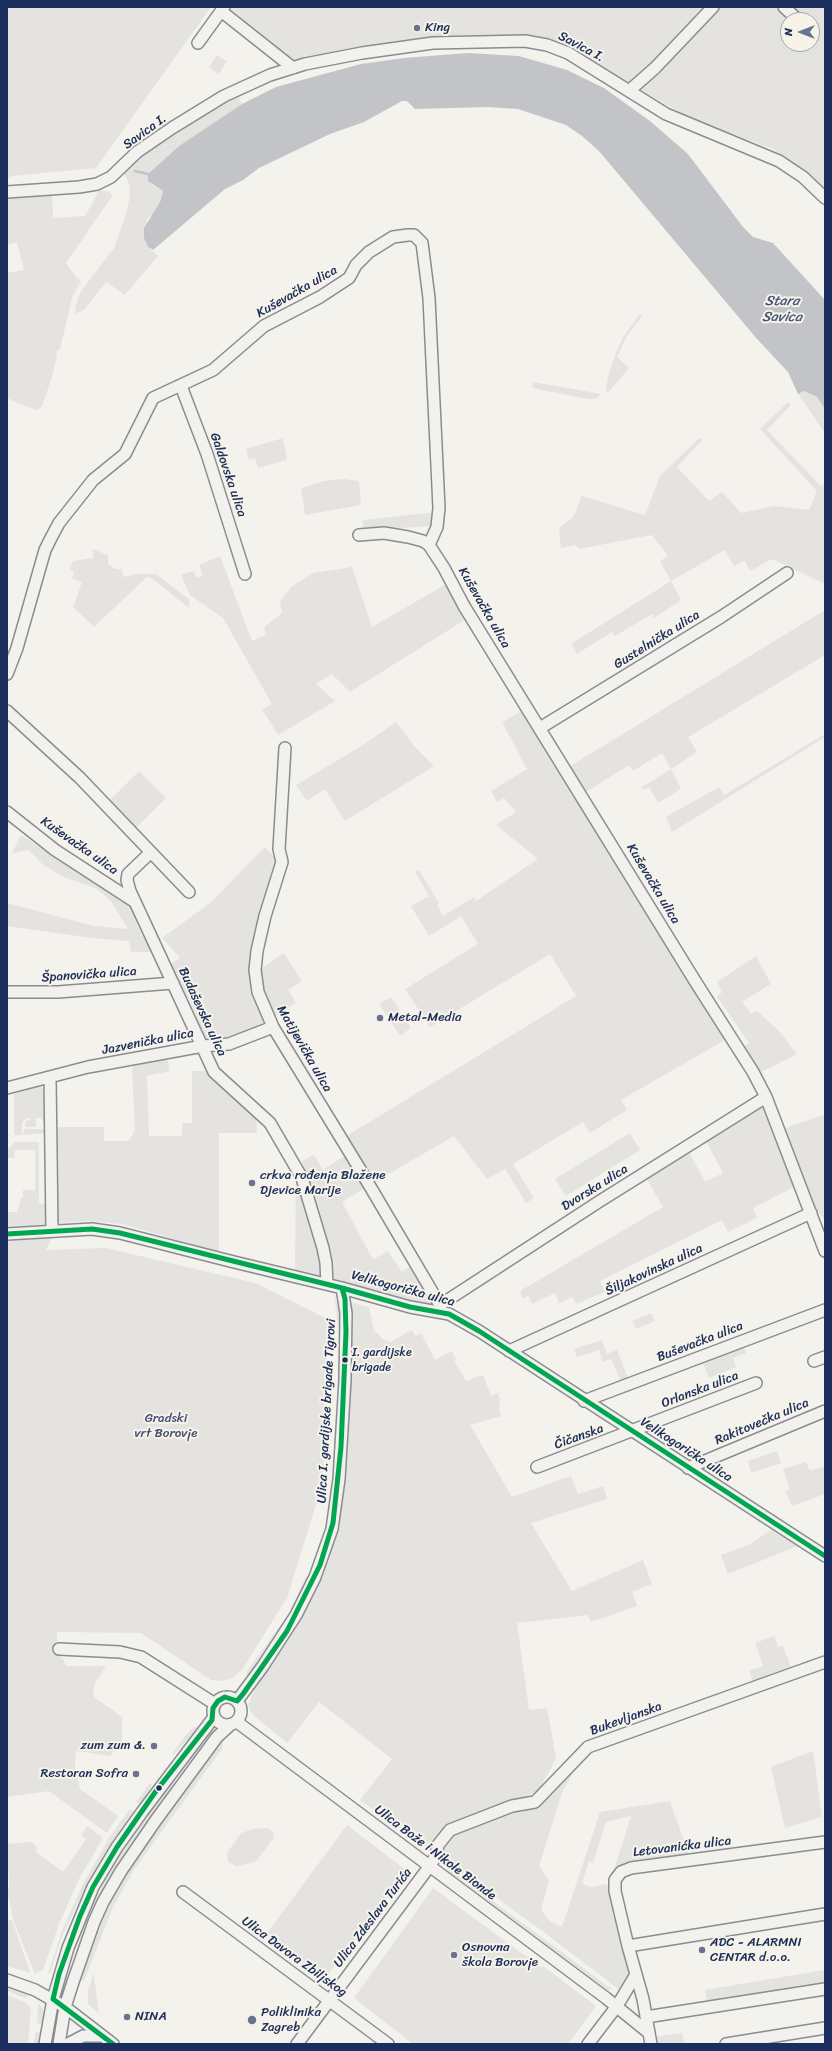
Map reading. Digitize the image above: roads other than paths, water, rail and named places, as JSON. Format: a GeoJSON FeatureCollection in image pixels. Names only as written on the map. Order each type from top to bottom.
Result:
{"type":"FeatureCollection","features":[{"type":"Feature","properties":{"kind":"street"},"geometry":{"type":"LineString","coordinates":[[630,90],[655,68],[713,7]]}},
{"type":"Feature","properties":{"kind":"street"},"geometry":{"type":"LineString","coordinates":[[198,43],[223,9],[293,68]]}},
{"type":"Feature","properties":{"kind":"street","name":"Savica I."},"geometry":{"type":"LineString","coordinates":[[7,192],[79,187],[97,184],[111,177],[137,152],[172,128],[224,96],[270,76],[293,68],[329,59],[410,46],[463,42],[526,41],[548,45],[563,51],[630,90],[666,114],[779,161],[803,177],[825,198]]}},
{"type":"Feature","properties":{"kind":"street","name":"Kuševačka ulica"},"geometry":{"type":"LineString","coordinates":[[7,674],[17,648],[45,550],[59,523],[93,480],[125,454],[153,398],[213,370],[270,322],[320,297],[349,278],[362,258],[382,244],[400,236],[414,235],[422,243],[429,298],[439,508],[437,527],[429,545],[444,568],[464,606],[695,981],[748,1062],[766,1098],[825,1251]]}},
{"type":"Feature","properties":{"kind":"street","name":"Galdovska ulica"},"geometry":{"type":"LineString","coordinates":[[181,386],[207,454],[245,574]]}},
{"type":"Feature","properties":{"kind":"street"},"geometry":{"type":"LineString","coordinates":[[359,535],[395,535],[415,538],[429,545]]}},
{"type":"Feature","properties":{"kind":"street","name":"Gustelnička ulica"},"geometry":{"type":"LineString","coordinates":[[540,728],[721,617],[787,573]]}},
{"type":"Feature","properties":{"kind":"street"},"geometry":{"type":"LineString","coordinates":[[7,711],[80,778],[150,853],[189,892]]}},
{"type":"Feature","properties":{"kind":"street","name":"Matijevička ulica"},"geometry":{"type":"LineString","coordinates":[[285,748],[279,850],[282,862],[260,938],[255,970],[258,992],[273,1027],[358,1166],[440,1308]]}},
{"type":"Feature","properties":{"kind":"street","name":"Kuševačka ulica"},"geometry":{"type":"LineString","coordinates":[[7,812],[56,850],[135,903]]}},
{"type":"Feature","properties":{"kind":"street","name":"Budaševska ulica"},"geometry":{"type":"LineString","coordinates":[[150,853],[127,878],[135,903],[214,1072],[270,1123],[289,1153],[302,1178],[313,1212],[326,1263],[327,1284]]}},
{"type":"Feature","properties":{"kind":"street","name":"Španovička ulica"},"geometry":{"type":"LineString","coordinates":[[7,992],[58,992],[173,983]]}},
{"type":"Feature","properties":{"kind":"street","name":"Jazvenička ulica"},"geometry":{"type":"LineString","coordinates":[[7,1088],[88,1067],[202,1046],[217,1046],[239,1041],[273,1027]]}},
{"type":"Feature","properties":{"kind":"street"},"geometry":{"type":"LineString","coordinates":[[50,1077],[52,1231]]}},
{"type":"Feature","properties":{"kind":"street","name":"Dvorska ulica"},"geometry":{"type":"LineString","coordinates":[[440,1308],[600,1201],[766,1098]]}},
{"type":"Feature","properties":{"kind":"street","name":"Šiljakovinska ulica"},"geometry":{"type":"LineString","coordinates":[[510,1351],[811,1213]]}},
{"type":"Feature","properties":{"kind":"street","name":"Velikogorička ulica"},"geometry":{"type":"LineString","coordinates":[[7,1234],[92,1229],[120,1233],[248,1266],[327,1284],[410,1307],[440,1308],[510,1351],[584,1401],[825,1556]]}},
{"type":"Feature","properties":{"kind":"street","name":"Ulica I. gardijske brigade Tigrovi"},"geometry":{"type":"LineString","coordinates":[[237,1701],[263,1666],[296,1615],[317,1571],[332,1529],[339,1479],[345,1373],[346,1312],[342,1288]]}},
{"type":"Feature","properties":{"kind":"street","name":"Buševačka ulica"},"geometry":{"type":"LineString","coordinates":[[584,1401],[825,1310]]}},
{"type":"Feature","properties":{"kind":"street"},"geometry":{"type":"LineString","coordinates":[[814,1361],[825,1357]]}},
{"type":"Feature","properties":{"kind":"street","name":"Orlanska ulica"},"geometry":{"type":"LineString","coordinates":[[631,1431],[756,1383]]}},
{"type":"Feature","properties":{"kind":"street","name":"Rakitovečka ulica"},"geometry":{"type":"LineString","coordinates":[[688,1468],[825,1411]]}},
{"type":"Feature","properties":{"kind":"street","name":"Čičanska"},"geometry":{"type":"LineString","coordinates":[[537,1467],[631,1431]]}},
{"type":"Feature","properties":{"kind":"street"},"geometry":{"type":"LineString","coordinates":[[59,1649],[120,1652],[141,1657],[215,1704]]}},
{"type":"Feature","properties":{"kind":"street","name":"Bukevljanska"},"geometry":{"type":"LineString","coordinates":[[429,1867],[436,1856],[438,1845],[450,1830],[512,1806],[535,1802],[588,1747],[825,1662]]}},
{"type":"Feature","properties":{"kind":"street"},"geometry":{"type":"LineString","coordinates":[[59,2044],[65,2007],[94,1922],[121,1870],[217,1737],[233,1724],[241,1714],[240,1705],[237,1701],[225,1697],[215,1704]]}},
{"type":"Feature","properties":{"kind":"street"},"geometry":{"type":"LineString","coordinates":[[45,2044],[53,2000],[68,1948],[77,1923],[102,1870],[156,1791],[214,1717],[215,1704]]}},
{"type":"Feature","properties":{"kind":"street"},"geometry":{"type":"LineString","coordinates":[[214,1717],[220,1724],[233,1724]]}},
{"type":"Feature","properties":{"kind":"street","name":"Ulica Bože i Nikole Bionde"},"geometry":{"type":"LineString","coordinates":[[233,1724],[617,2006],[650,2038]]}},
{"type":"Feature","properties":{"kind":"street","name":"Letovanićka ulica"},"geometry":{"type":"LineString","coordinates":[[650,2038],[643,1999],[635,1976],[615,1891],[615,1880],[621,1872],[631,1868],[825,1842]]}},
{"type":"Feature","properties":{"kind":"street","name":"Ulica Zdeslava Turića"},"geometry":{"type":"LineString","coordinates":[[297,2044],[429,1867]]}},
{"type":"Feature","properties":{"kind":"street","name":"Ulica Davora Zbiljskog"},"geometry":{"type":"LineString","coordinates":[[183,1892],[388,2044]]}},
{"type":"Feature","properties":{"kind":"street"},"geometry":{"type":"LineString","coordinates":[[628,1946],[825,1914]]}},
{"type":"Feature","properties":{"kind":"street"},"geometry":{"type":"LineString","coordinates":[[588,2044],[617,2006],[635,1976]]}},
{"type":"Feature","properties":{"kind":"street"},"geometry":{"type":"LineString","coordinates":[[7,1980],[35,1990],[65,2007],[112,2044]]}},
{"type":"Feature","properties":{"kind":"street"},"geometry":{"type":"LineString","coordinates":[[646,2017],[825,1989]]}},
{"type":"Feature","properties":{"kind":"street"},"geometry":{"type":"LineString","coordinates":[[726,2044],[825,2028]]}},
{"type":"Feature","properties":{"kind":"street"},"geometry":{"type":"LineString","coordinates":[[68,2044],[83,2036],[101,2036]]}},
{"type":"Feature","properties":{"kind":"water","name":"Stara Savica"},"geometry":{"type":"Polygon","coordinates":[[[468,53],[519,56],[567,70],[604,88],[650,121],[688,154],[743,227],[753,237],[773,243],[825,300],[825,409],[817,397],[804,391],[798,394],[788,372],[757,339],[599,151],[582,136],[566,125],[518,109],[487,107],[415,109],[407,101],[402,101],[364,122],[330,134],[259,168],[243,180],[225,189],[153,250],[148,247],[144,238],[144,228],[160,202],[163,191],[148,181],[148,174],[179,146],[242,104],[276,87],[361,64],[404,58],[468,53]]]}},
{"type":"Feature","properties":{"kind":"waterway"},"geometry":{"type":"LineString","coordinates":[[135,171],[148,174]]}},
{"type":"Feature","properties":{"kind":"place","name":"King"},"geometry":{"type":"Point","coordinates":[417,28]}},
{"type":"Feature","properties":{"kind":"place","name":"Metal-Media"},"geometry":{"type":"Point","coordinates":[380,1018]}},
{"type":"Feature","properties":{"kind":"place","name":"crkva rođenja Blažene Djevice Marije"},"geometry":{"type":"Point","coordinates":[252,1183]}},
{"type":"Feature","properties":{"kind":"place","name":"I. gardijske brigade"},"geometry":{"type":"Point","coordinates":[345,1360]}},
{"type":"Feature","properties":{"kind":"place","name":"zum zum &."},"geometry":{"type":"Point","coordinates":[154,1746]}},
{"type":"Feature","properties":{"kind":"place","name":"Restoran Sofra"},"geometry":{"type":"Point","coordinates":[136,1774]}},
{"type":"Feature","properties":{"kind":"place","name":"ADC - ALARMNI CENTAR d.o.o."},"geometry":{"type":"Point","coordinates":[702,1950]}},
{"type":"Feature","properties":{"kind":"place","name":"Osnovna škola Borovje"},"geometry":{"type":"Point","coordinates":[454,1955]}},
{"type":"Feature","properties":{"kind":"place","name":"NINA"},"geometry":{"type":"Point","coordinates":[127,2017]}},
{"type":"Feature","properties":{"kind":"place","name":"Poliklinika Zagreb"},"geometry":{"type":"Point","coordinates":[252,2020]}},
{"type":"Feature","properties":{"kind":"park label","name":"Gradski vrt Borovje"},"geometry":{"type":"Point","coordinates":[166,1426]}}]}
